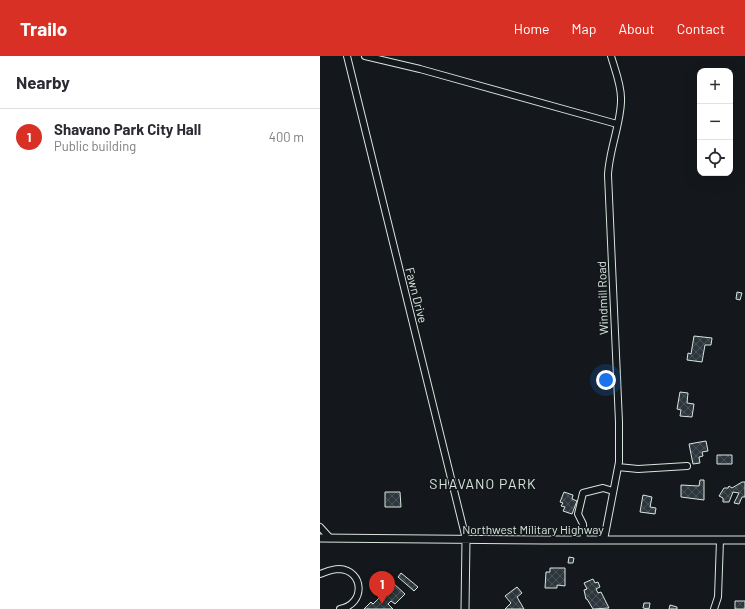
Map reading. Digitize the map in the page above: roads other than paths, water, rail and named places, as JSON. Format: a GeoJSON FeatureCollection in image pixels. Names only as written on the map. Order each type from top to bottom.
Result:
{"type":"FeatureCollection","features":[{"type":"Feature","properties":{"kind":"main road","name":"Northwest Military Highway"},"geometry":{"type":"LineString","coordinates":[[320,538],[745,540]]}},
{"type":"Feature","properties":{"kind":"main road"},"geometry":{"type":"LineString","coordinates":[[465,609],[466,539]]}},
{"type":"Feature","properties":{"kind":"street","name":"Fawn Drive"},"geometry":{"type":"LineString","coordinates":[[347,56],[466,539]]}},
{"type":"Feature","properties":{"kind":"street"},"geometry":{"type":"LineString","coordinates":[[365,56],[420,69],[617,124]]}},
{"type":"Feature","properties":{"kind":"street","name":"Windmill Road"},"geometry":{"type":"LineString","coordinates":[[604,540],[618,467],[619,422],[608,174],[611,148],[621,99],[620,86],[611,56]]}},
{"type":"Feature","properties":{"kind":"street"},"geometry":{"type":"LineString","coordinates":[[618,467],[638,468],[687,466]]}},
{"type":"Feature","properties":{"kind":"street"},"geometry":{"type":"LineString","coordinates":[[584,540],[583,524],[578,514],[583,493],[587,490],[603,488],[613,491]]}},
{"type":"Feature","properties":{"kind":"street"},"geometry":{"type":"LineString","coordinates":[[320,527],[330,538]]}},
{"type":"Feature","properties":{"kind":"street"},"geometry":{"type":"LineString","coordinates":[[714,609],[718,597],[720,540]]}},
{"type":"Feature","properties":{"kind":"street"},"geometry":{"type":"LineString","coordinates":[[320,574],[338,569],[347,571],[356,578],[359,588],[358,596],[350,606],[340,609]]}},
{"type":"Feature","properties":{"kind":"place","name":"Shavano Park City Hall"},"geometry":{"type":"Point","coordinates":[382,604]}},
{"type":"Feature","properties":{"kind":"district","name":"SHAVANO PARK"},"geometry":{"type":"Point","coordinates":[483,483]}}]}
